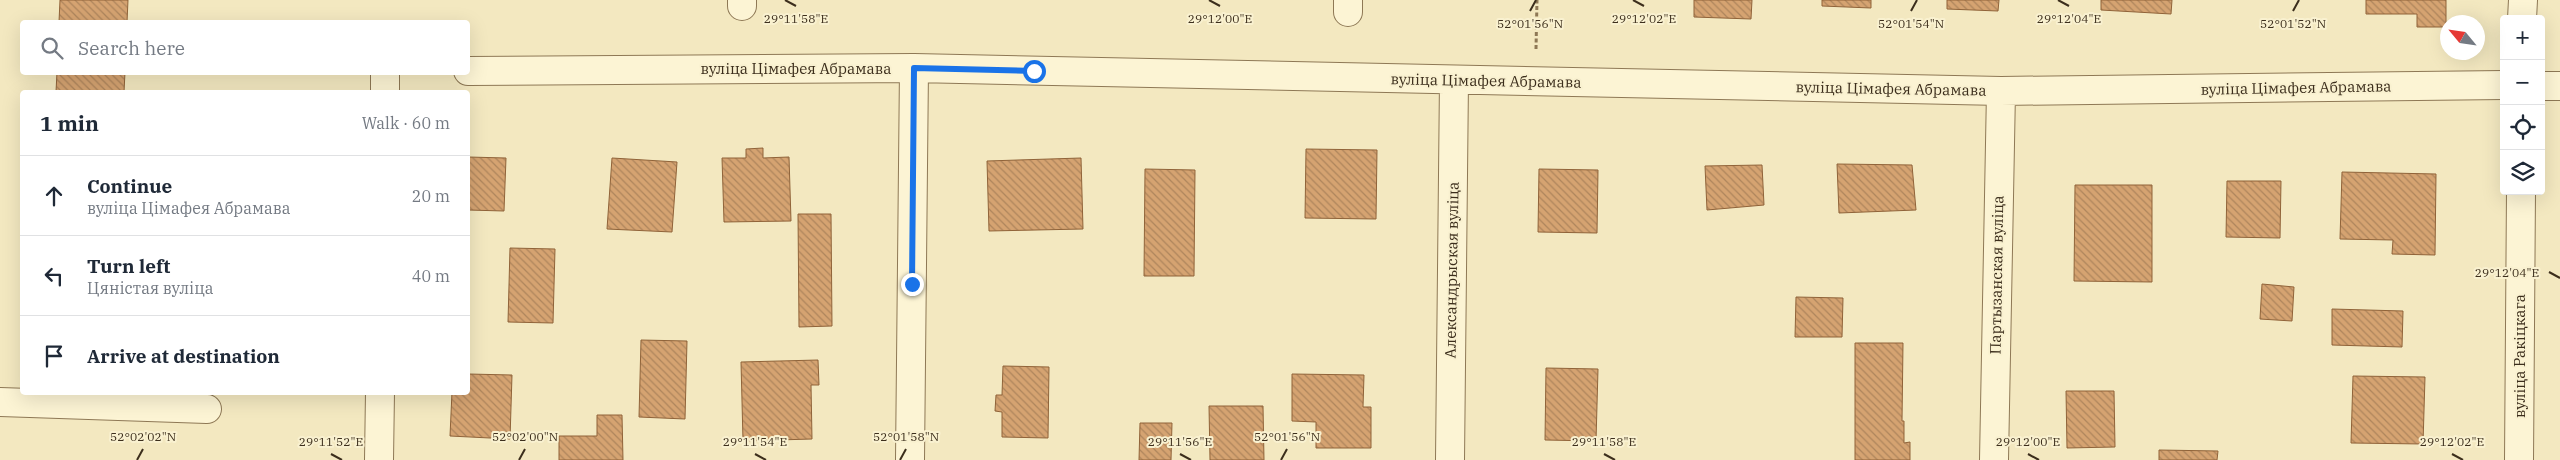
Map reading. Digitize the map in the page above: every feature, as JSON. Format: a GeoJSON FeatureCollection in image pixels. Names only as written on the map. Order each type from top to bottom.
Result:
{"type":"FeatureCollection","features":[{"type":"Feature","properties":{"kind":"street"},"geometry":{"type":"LineString","coordinates":[[2522,0],[2522,15]]}},
{"type":"Feature","properties":{"kind":"street","name":"вуліца Цімафея Абрамава"},"geometry":{"type":"LineString","coordinates":[[470,72],[914,68],[2001,91],[2500,85]]}},
{"type":"Feature","properties":{"kind":"street"},"geometry":{"type":"LineString","coordinates":[[910,460],[914,68]]}},
{"type":"Feature","properties":{"kind":"street"},"geometry":{"type":"LineString","coordinates":[[385,75],[385,90]]}},
{"type":"Feature","properties":{"kind":"street","name":"Александрыская вуліца"},"geometry":{"type":"LineString","coordinates":[[1450,460],[1454,80]]}},
{"type":"Feature","properties":{"kind":"street"},"geometry":{"type":"LineString","coordinates":[[2545,86],[2560,86]]}},
{"type":"Feature","properties":{"kind":"street","name":"Партызанская вуліца"},"geometry":{"type":"LineString","coordinates":[[1994,460],[2001,91]]}},
{"type":"Feature","properties":{"kind":"street","name":"вуліца Ракіцкага"},"geometry":{"type":"LineString","coordinates":[[2519,460],[2521,195]]}},
{"type":"Feature","properties":{"kind":"street"},"geometry":{"type":"LineString","coordinates":[[379,460],[380,395]]}},
{"type":"Feature","properties":{"kind":"street"},"geometry":{"type":"LineString","coordinates":[[0,402],[206,409]]}},
{"type":"Feature","properties":{"kind":"path"},"geometry":{"type":"LineString","coordinates":[[1536,82],[1537,0]]}},
{"type":"Feature","properties":{"kind":"building"},"geometry":{"type":"Polygon","coordinates":[[[60,0],[128,0],[127,20],[59,20],[60,0]]]}},
{"type":"Feature","properties":{"kind":"building"},"geometry":{"type":"Polygon","coordinates":[[[1694,0],[1752,0],[1751,19],[1694,17],[1694,0]]]}},
{"type":"Feature","properties":{"kind":"building"},"geometry":{"type":"Polygon","coordinates":[[[1822,0],[1871,0],[1871,8],[1822,6],[1822,0]]]}},
{"type":"Feature","properties":{"kind":"building"},"geometry":{"type":"Polygon","coordinates":[[[1947,0],[1999,0],[1998,11],[1947,9],[1947,0]]]}},
{"type":"Feature","properties":{"kind":"building"},"geometry":{"type":"Polygon","coordinates":[[[2101,0],[2172,0],[2171,14],[2101,10],[2101,0]]]}},
{"type":"Feature","properties":{"kind":"building"},"geometry":{"type":"Polygon","coordinates":[[[2366,0],[2446,0],[2446,15],[2440,15],[2440,27],[2417,27],[2417,14],[2366,14],[2366,0]]]}},
{"type":"Feature","properties":{"kind":"building"},"geometry":{"type":"Polygon","coordinates":[[[57,75],[125,75],[124,90],[56,90],[57,75]]]}},
{"type":"Feature","properties":{"kind":"building"},"geometry":{"type":"Polygon","coordinates":[[[763,148],[763,158],[789,157],[791,221],[724,222],[722,158],[746,158],[746,149],[763,148]]]}},
{"type":"Feature","properties":{"kind":"building"},"geometry":{"type":"Polygon","coordinates":[[[1306,149],[1377,150],[1376,219],[1305,218],[1306,149]]]}},
{"type":"Feature","properties":{"kind":"building"},"geometry":{"type":"Polygon","coordinates":[[[470,157],[506,158],[504,211],[470,210],[470,157]]]}},
{"type":"Feature","properties":{"kind":"building"},"geometry":{"type":"Polygon","coordinates":[[[612,158],[677,162],[672,232],[607,229],[612,158]]]}},
{"type":"Feature","properties":{"kind":"building"},"geometry":{"type":"Polygon","coordinates":[[[1081,158],[1083,229],[989,231],[987,161],[1081,158]]]}},
{"type":"Feature","properties":{"kind":"building"},"geometry":{"type":"Polygon","coordinates":[[[1837,164],[1912,165],[1916,210],[1839,213],[1837,164]]]}},
{"type":"Feature","properties":{"kind":"building"},"geometry":{"type":"Polygon","coordinates":[[[1762,165],[1764,205],[1707,210],[1705,166],[1762,165]]]}},
{"type":"Feature","properties":{"kind":"building"},"geometry":{"type":"Polygon","coordinates":[[[1145,169],[1195,170],[1194,276],[1144,276],[1145,169]]]}},
{"type":"Feature","properties":{"kind":"building"},"geometry":{"type":"Polygon","coordinates":[[[1539,169],[1598,170],[1597,233],[1538,232],[1539,169]]]}},
{"type":"Feature","properties":{"kind":"building"},"geometry":{"type":"Polygon","coordinates":[[[2342,172],[2436,174],[2435,255],[2392,254],[2393,240],[2340,239],[2342,172]]]}},
{"type":"Feature","properties":{"kind":"building"},"geometry":{"type":"Polygon","coordinates":[[[2227,181],[2281,181],[2280,238],[2226,237],[2227,181]]]}},
{"type":"Feature","properties":{"kind":"building"},"geometry":{"type":"Polygon","coordinates":[[[2075,185],[2152,185],[2152,282],[2074,281],[2075,185]]]}},
{"type":"Feature","properties":{"kind":"building"},"geometry":{"type":"Polygon","coordinates":[[[798,214],[831,214],[832,326],[799,327],[798,214]]]}},
{"type":"Feature","properties":{"kind":"building"},"geometry":{"type":"Polygon","coordinates":[[[510,248],[555,249],[553,323],[508,322],[510,248]]]}},
{"type":"Feature","properties":{"kind":"building"},"geometry":{"type":"Polygon","coordinates":[[[2262,284],[2294,287],[2292,321],[2260,319],[2262,284]]]}},
{"type":"Feature","properties":{"kind":"building"},"geometry":{"type":"Polygon","coordinates":[[[1796,297],[1843,298],[1842,337],[1795,337],[1796,297]]]}},
{"type":"Feature","properties":{"kind":"building"},"geometry":{"type":"Polygon","coordinates":[[[2332,309],[2403,311],[2402,347],[2332,345],[2332,309]]]}},
{"type":"Feature","properties":{"kind":"building"},"geometry":{"type":"Polygon","coordinates":[[[641,340],[687,341],[685,419],[639,417],[641,340]]]}},
{"type":"Feature","properties":{"kind":"building"},"geometry":{"type":"Polygon","coordinates":[[[1855,343],[1903,343],[1902,421],[1904,421],[1904,443],[1910,442],[1910,460],[1855,460],[1855,343]]]}},
{"type":"Feature","properties":{"kind":"building"},"geometry":{"type":"Polygon","coordinates":[[[818,360],[819,385],[811,385],[812,439],[743,441],[741,362],[818,360]]]}},
{"type":"Feature","properties":{"kind":"building"},"geometry":{"type":"Polygon","coordinates":[[[1003,366],[1049,367],[1048,438],[1002,437],[1002,412],[995,411],[996,395],[1002,395],[1003,366]]]}},
{"type":"Feature","properties":{"kind":"building"},"geometry":{"type":"Polygon","coordinates":[[[1546,368],[1598,369],[1596,441],[1545,440],[1546,368]]]}},
{"type":"Feature","properties":{"kind":"building"},"geometry":{"type":"Polygon","coordinates":[[[470,374],[512,375],[510,439],[450,436],[452,395],[470,395],[470,374]]]}},
{"type":"Feature","properties":{"kind":"building"},"geometry":{"type":"Polygon","coordinates":[[[1292,374],[1364,375],[1363,407],[1371,407],[1371,448],[1316,448],[1316,422],[1292,421],[1292,374]]]}},
{"type":"Feature","properties":{"kind":"building"},"geometry":{"type":"Polygon","coordinates":[[[2353,376],[2425,377],[2423,444],[2351,443],[2353,376]]]}},
{"type":"Feature","properties":{"kind":"building"},"geometry":{"type":"Polygon","coordinates":[[[2066,391],[2114,391],[2115,447],[2067,448],[2066,391]]]}},
{"type":"Feature","properties":{"kind":"building"},"geometry":{"type":"Polygon","coordinates":[[[1209,406],[1263,406],[1264,460],[1210,460],[1209,406]]]}},
{"type":"Feature","properties":{"kind":"building"},"geometry":{"type":"Polygon","coordinates":[[[597,415],[622,415],[623,460],[559,460],[559,436],[597,436],[597,415]]]}},
{"type":"Feature","properties":{"kind":"building"},"geometry":{"type":"Polygon","coordinates":[[[1140,423],[1172,423],[1171,460],[1139,460],[1140,423]]]}},
{"type":"Feature","properties":{"kind":"building"},"geometry":{"type":"Polygon","coordinates":[[[2159,450],[2218,451],[2217,460],[2159,460],[2159,450]]]}},
{"type":"Feature","properties":{"kind":"route"},"geometry":{"type":"LineString","coordinates":[[912,284],[914,68],[1034,71]]}}]}
